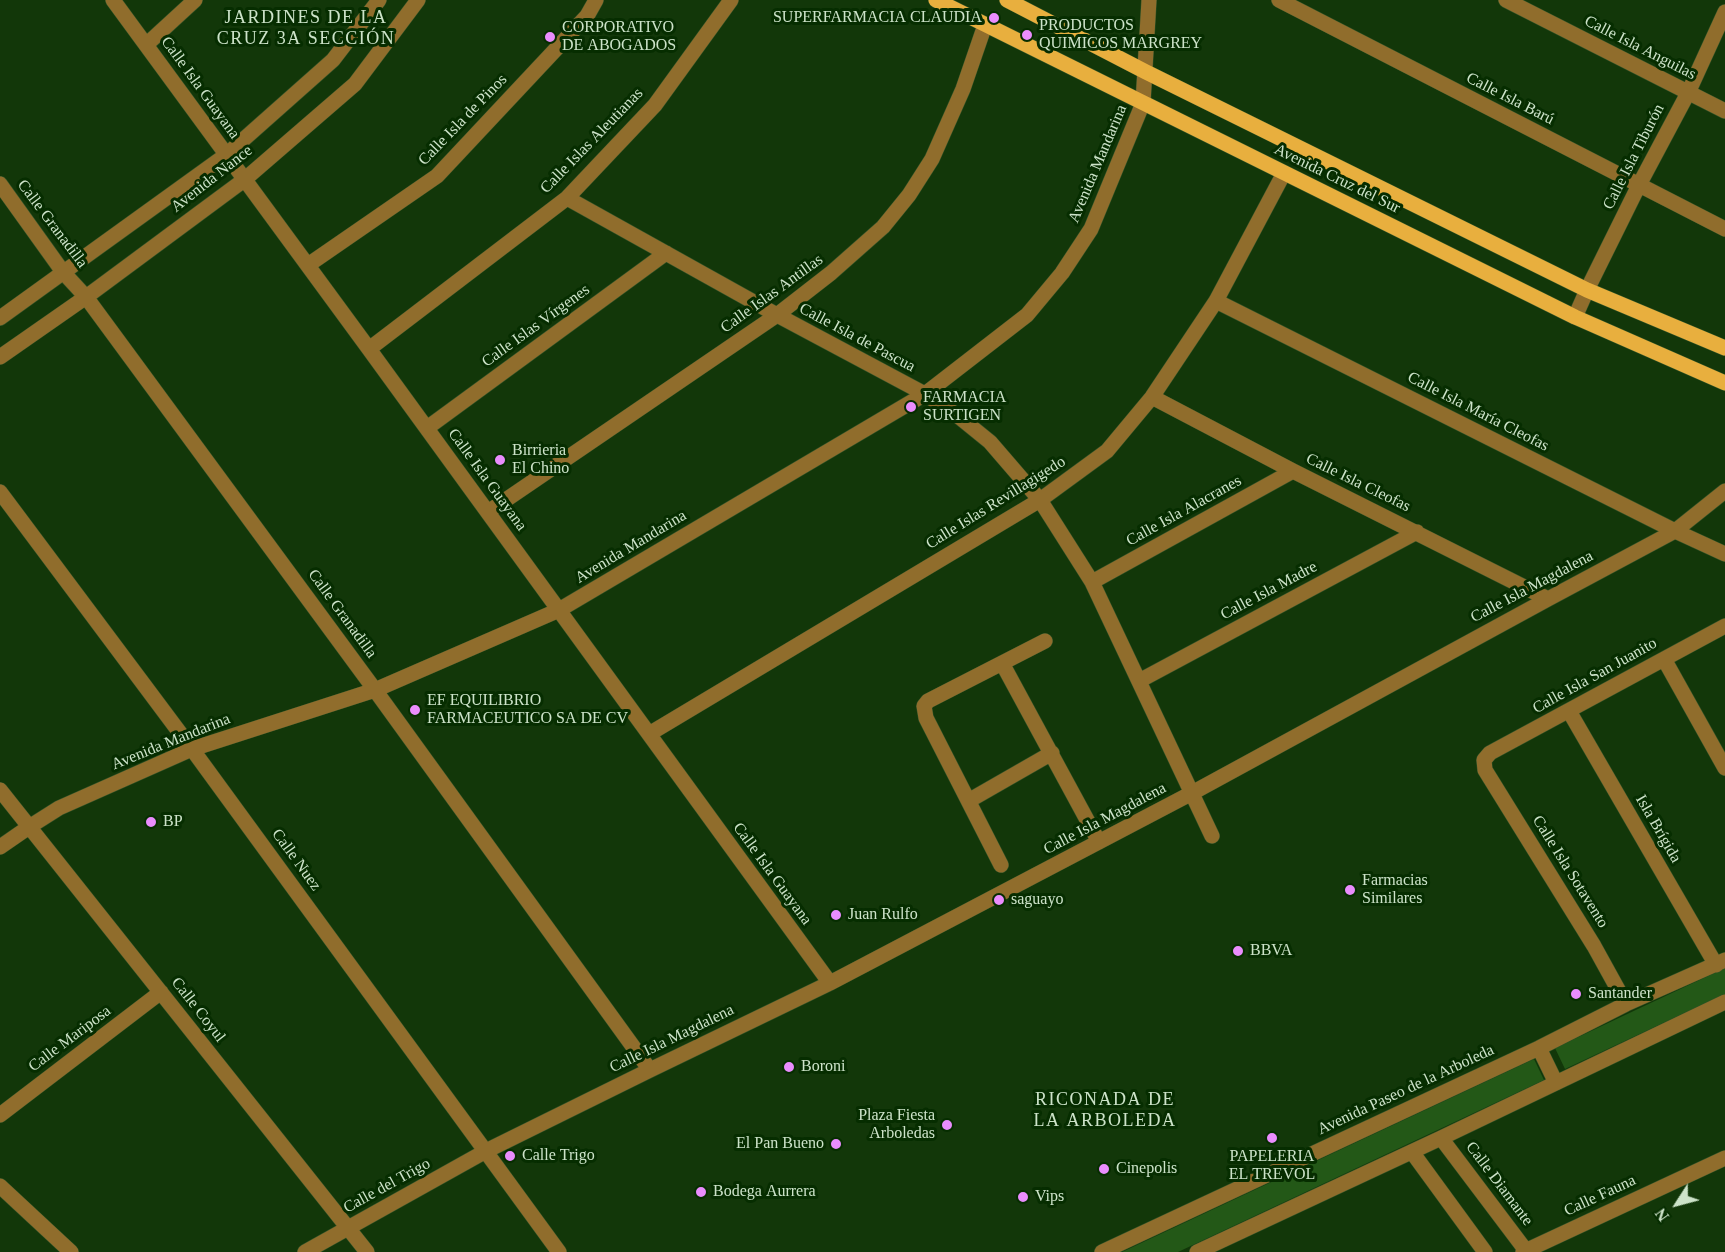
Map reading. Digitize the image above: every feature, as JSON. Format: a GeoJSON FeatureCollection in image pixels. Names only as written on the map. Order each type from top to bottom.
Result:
{"type":"FeatureCollection","features":[{"type":"Feature","properties":{"kind":"main road","name":"Avenida Cruz del Sur"},"geometry":{"type":"LineString","coordinates":[[936,0],[1575,317],[1725,383]]}},
{"type":"Feature","properties":{"kind":"main road","name":"Avenida Cruz del Sur"},"geometry":{"type":"LineString","coordinates":[[1007,0],[1146,72],[1587,290],[1725,348]]}},
{"type":"Feature","properties":{"kind":"street","name":"Calle Isla Guayana"},"geometry":{"type":"LineString","coordinates":[[113,0],[830,983]]}},
{"type":"Feature","properties":{"kind":"street"},"geometry":{"type":"LineString","coordinates":[[146,45],[195,0]]}},
{"type":"Feature","properties":{"kind":"street","name":"Avenida Nance"},"geometry":{"type":"LineString","coordinates":[[0,318],[226,155],[333,60],[379,0]]}},
{"type":"Feature","properties":{"kind":"street","name":"Avenida Nance"},"geometry":{"type":"LineString","coordinates":[[0,357],[86,297],[244,180],[355,84],[418,0]]}},
{"type":"Feature","properties":{"kind":"street","name":"Calle Isla de Pinos"},"geometry":{"type":"LineString","coordinates":[[308,265],[437,176],[587,16],[596,0]]}},
{"type":"Feature","properties":{"kind":"street","name":"Calle Islas Aleutianas"},"geometry":{"type":"LineString","coordinates":[[369,349],[567,198],[655,105],[731,0]]}},
{"type":"Feature","properties":{"kind":"street","name":"Avenida Mandarina"},"geometry":{"type":"LineString","coordinates":[[0,847],[59,808],[192,749],[375,690],[559,610],[925,394],[1027,315],[1062,273],[1091,229],[1143,103],[1149,0]]}},
{"type":"Feature","properties":{"kind":"street","name":"Calle Isla Barú"},"geometry":{"type":"LineString","coordinates":[[1279,0],[1725,229]]}},
{"type":"Feature","properties":{"kind":"street","name":"Calle Isla Anguilas"},"geometry":{"type":"LineString","coordinates":[[1506,0],[1725,111]]}},
{"type":"Feature","properties":{"kind":"street","name":"Calle Isla Tiburón"},"geometry":{"type":"LineString","coordinates":[[1575,317],[1688,93],[1725,12]]}},
{"type":"Feature","properties":{"kind":"street","name":"Calle Islas Antillas"},"geometry":{"type":"LineString","coordinates":[[488,512],[777,315],[831,273],[883,227],[909,195],[932,159],[963,89],[985,25]]}},
{"type":"Feature","properties":{"kind":"street","name":"Calle Islas Revillagigedo"},"geometry":{"type":"LineString","coordinates":[[649,734],[1040,500],[1107,451],[1152,397],[1216,301],[1284,173]]}},
{"type":"Feature","properties":{"kind":"street","name":"Calle Granadilla"},"geometry":{"type":"LineString","coordinates":[[0,184],[63,272],[86,297],[375,690],[650,1070]]}},
{"type":"Feature","properties":{"kind":"street","name":"Calle Isla de Pascua"},"geometry":{"type":"LineString","coordinates":[[567,198],[925,394],[958,416],[990,442],[1040,500],[1092,582],[1212,836]]}},
{"type":"Feature","properties":{"kind":"street","name":"Calle Islas Vírgenes"},"geometry":{"type":"LineString","coordinates":[[427,428],[666,253]]}},
{"type":"Feature","properties":{"kind":"street","name":"Calle Isla María Cleofas"},"geometry":{"type":"LineString","coordinates":[[1216,301],[1724,555]]}},
{"type":"Feature","properties":{"kind":"street","name":"Calle Isla Cleofas"},"geometry":{"type":"LineString","coordinates":[[1152,397],[1293,471],[1548,599]]}},
{"type":"Feature","properties":{"kind":"street","name":"Calle Isla Alacranes"},"geometry":{"type":"LineString","coordinates":[[1092,582],[1293,471]]}},
{"type":"Feature","properties":{"kind":"street","name":"Calle Isla Magdalena"},"geometry":{"type":"LineString","coordinates":[[486,1151],[830,983],[1192,793],[1675,531],[1725,491]]}},
{"type":"Feature","properties":{"kind":"street","name":"Calle Nuez"},"geometry":{"type":"LineString","coordinates":[[0,492],[192,749],[559,1252]]}},
{"type":"Feature","properties":{"kind":"street","name":"Calle Isla Madre"},"geometry":{"type":"LineString","coordinates":[[1139,681],[1417,532]]}},
{"type":"Feature","properties":{"kind":"street","name":"Calle Isla San Juanito"},"geometry":{"type":"LineString","coordinates":[[1484,760],[1490,753],[1725,626]]}},
{"type":"Feature","properties":{"kind":"street"},"geometry":{"type":"LineString","coordinates":[[1001,865],[926,718],[924,706],[928,701],[1045,641]]}},
{"type":"Feature","properties":{"kind":"street"},"geometry":{"type":"LineString","coordinates":[[1664,659],[1725,768]]}},
{"type":"Feature","properties":{"kind":"street"},"geometry":{"type":"LineString","coordinates":[[1002,663],[1099,842]]}},
{"type":"Feature","properties":{"kind":"street","name":"Isla Brígida"},"geometry":{"type":"LineString","coordinates":[[1569,711],[1720,962]]}},
{"type":"Feature","properties":{"kind":"street"},"geometry":{"type":"LineString","coordinates":[[969,800],[1052,753]]}},
{"type":"Feature","properties":{"kind":"street","name":"Calle Isla Sotavento"},"geometry":{"type":"LineString","coordinates":[[1484,760],[1485,770],[1594,946],[1626,1004]]}},
{"type":"Feature","properties":{"kind":"street","name":"Calle Coyul"},"geometry":{"type":"LineString","coordinates":[[0,790],[367,1252]]}},
{"type":"Feature","properties":{"kind":"street","name":"Avenida Paseo de la Arboleda"},"geometry":{"type":"LineString","coordinates":[[1102,1252],[1539,1048],[1626,1004],[1720,962]]}},
{"type":"Feature","properties":{"kind":"street","name":"Calle Mariposa"},"geometry":{"type":"LineString","coordinates":[[0,1115],[161,992]]}},
{"type":"Feature","properties":{"kind":"street"},"geometry":{"type":"LineString","coordinates":[[1197,1252],[1725,1002]]}},
{"type":"Feature","properties":{"kind":"street"},"geometry":{"type":"LineString","coordinates":[[1539,1048],[1556,1083]]}},
{"type":"Feature","properties":{"kind":"street","name":"Calle Diamante"},"geometry":{"type":"LineString","coordinates":[[1441,1138],[1525,1252]]}},
{"type":"Feature","properties":{"kind":"street","name":"Calle del Trigo"},"geometry":{"type":"LineString","coordinates":[[305,1252],[486,1151]]}},
{"type":"Feature","properties":{"kind":"street"},"geometry":{"type":"LineString","coordinates":[[1412,1152],[1485,1252]]}},
{"type":"Feature","properties":{"kind":"street","name":"Calle Fauna"},"geometry":{"type":"LineString","coordinates":[[1525,1252],[1725,1158]]}},
{"type":"Feature","properties":{"kind":"street"},"geometry":{"type":"LineString","coordinates":[[0,1186],[71,1252]]}},
{"type":"Feature","properties":{"kind":"green space"},"geometry":{"type":"Polygon","coordinates":[[[1725,968],[1725,994],[1565,1069],[1555,1048],[1725,968]]]}},
{"type":"Feature","properties":{"kind":"green space"},"geometry":{"type":"Polygon","coordinates":[[[1534,1059],[1544,1080],[1178,1252],[1122,1252],[1534,1059]]]}},
{"type":"Feature","properties":{"kind":"place","name":"SUPERFARMACIA CLAUDIA"},"geometry":{"type":"Point","coordinates":[994,18]}},
{"type":"Feature","properties":{"kind":"place","name":"PRODUCTOS QUIMICOS MARGREY"},"geometry":{"type":"Point","coordinates":[1027,35]}},
{"type":"Feature","properties":{"kind":"place","name":"CORPORATIVO DE ABOGADOS"},"geometry":{"type":"Point","coordinates":[550,37]}},
{"type":"Feature","properties":{"kind":"place","name":"FARMACIA SURTIGEN"},"geometry":{"type":"Point","coordinates":[911,407]}},
{"type":"Feature","properties":{"kind":"place","name":"Birrieria El Chino"},"geometry":{"type":"Point","coordinates":[500,460]}},
{"type":"Feature","properties":{"kind":"place","name":"EF EQUILIBRIO FARMACEUTICO SA DE CV"},"geometry":{"type":"Point","coordinates":[415,710]}},
{"type":"Feature","properties":{"kind":"place","name":"BP"},"geometry":{"type":"Point","coordinates":[151,822]}},
{"type":"Feature","properties":{"kind":"place","name":"Farmacias Similares"},"geometry":{"type":"Point","coordinates":[1350,890]}},
{"type":"Feature","properties":{"kind":"place","name":"saguayo"},"geometry":{"type":"Point","coordinates":[999,900]}},
{"type":"Feature","properties":{"kind":"place","name":"Juan Rulfo"},"geometry":{"type":"Point","coordinates":[836,915]}},
{"type":"Feature","properties":{"kind":"place","name":"BBVA"},"geometry":{"type":"Point","coordinates":[1238,951]}},
{"type":"Feature","properties":{"kind":"place","name":"Santander"},"geometry":{"type":"Point","coordinates":[1576,994]}},
{"type":"Feature","properties":{"kind":"place","name":"Boroni"},"geometry":{"type":"Point","coordinates":[789,1067]}},
{"type":"Feature","properties":{"kind":"place","name":"Plaza Fiesta Arboledas"},"geometry":{"type":"Point","coordinates":[947,1125]}},
{"type":"Feature","properties":{"kind":"place","name":"PAPELERIA EL TREVOL"},"geometry":{"type":"Point","coordinates":[1272,1138]}},
{"type":"Feature","properties":{"kind":"place","name":"El Pan Bueno"},"geometry":{"type":"Point","coordinates":[836,1144]}},
{"type":"Feature","properties":{"kind":"place","name":"Calle Trigo"},"geometry":{"type":"Point","coordinates":[510,1156]}},
{"type":"Feature","properties":{"kind":"place","name":"Cinepolis"},"geometry":{"type":"Point","coordinates":[1104,1169]}},
{"type":"Feature","properties":{"kind":"place","name":"Bodega Aurrera"},"geometry":{"type":"Point","coordinates":[701,1192]}},
{"type":"Feature","properties":{"kind":"place","name":"Vips"},"geometry":{"type":"Point","coordinates":[1023,1197]}},
{"type":"Feature","properties":{"kind":"district","name":"JARDINES DE LA CRUZ 3A SECCIÓN"},"geometry":{"type":"Point","coordinates":[306,28]}},
{"type":"Feature","properties":{"kind":"district","name":"RICONADA DE LA ARBOLEDA"},"geometry":{"type":"Point","coordinates":[1105,1110]}}]}
